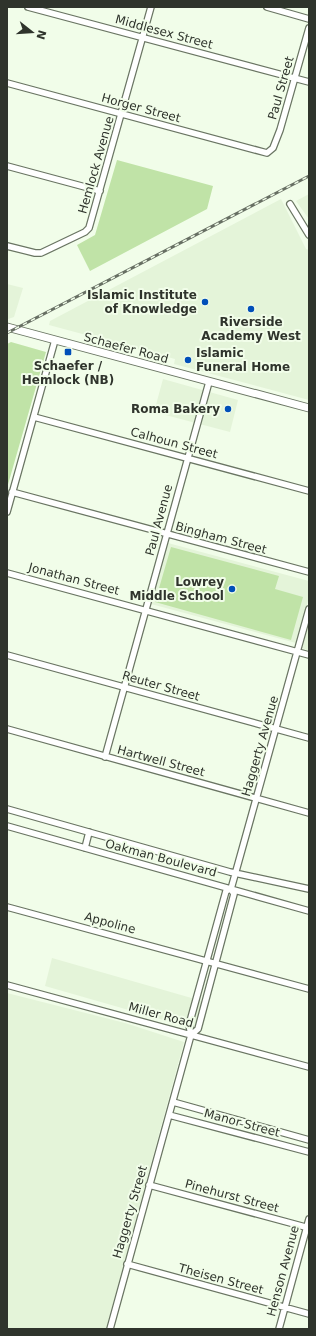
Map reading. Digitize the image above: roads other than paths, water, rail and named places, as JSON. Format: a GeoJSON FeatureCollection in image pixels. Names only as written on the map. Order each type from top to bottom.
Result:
{"type":"FeatureCollection","features":[{"type":"Feature","properties":{"kind":"main road","name":"Schaefer Road"},"geometry":{"type":"LineString","coordinates":[[7,327],[309,408]]}},
{"type":"Feature","properties":{"kind":"street","name":"Middlesex Street"},"geometry":{"type":"LineString","coordinates":[[28,7],[309,82]]}},
{"type":"Feature","properties":{"kind":"street","name":"Hemlock Avenue"},"geometry":{"type":"LineString","coordinates":[[7,246],[35,254],[44,253],[85,232],[89,228],[151,7]]}},
{"type":"Feature","properties":{"kind":"street"},"geometry":{"type":"LineString","coordinates":[[267,7],[309,19]]}},
{"type":"Feature","properties":{"kind":"street","name":"Paul Street"},"geometry":{"type":"LineString","coordinates":[[269,152],[273,148],[280,130],[309,28]]}},
{"type":"Feature","properties":{"kind":"street","name":"Horger Street"},"geometry":{"type":"LineString","coordinates":[[7,83],[261,152],[269,152]]}},
{"type":"Feature","properties":{"kind":"street"},"geometry":{"type":"LineString","coordinates":[[7,166],[100,191]]}},
{"type":"Feature","properties":{"kind":"street"},"geometry":{"type":"LineString","coordinates":[[290,204],[309,235]]}},
{"type":"Feature","properties":{"kind":"street"},"geometry":{"type":"LineString","coordinates":[[7,512],[55,340]]}},
{"type":"Feature","properties":{"kind":"street","name":"Paul Avenue"},"geometry":{"type":"LineString","coordinates":[[105,757],[209,382]]}},
{"type":"Feature","properties":{"kind":"street","name":"Calhoun Street"},"geometry":{"type":"LineString","coordinates":[[34,417],[309,491]]}},
{"type":"Feature","properties":{"kind":"street","name":"Bingham Street"},"geometry":{"type":"LineString","coordinates":[[12,492],[309,572]]}},
{"type":"Feature","properties":{"kind":"street","name":"Jonathan Street"},"geometry":{"type":"LineString","coordinates":[[7,572],[309,655]]}},
{"type":"Feature","properties":{"kind":"street","name":"Haggerty Avenue"},"geometry":{"type":"LineString","coordinates":[[191,1035],[198,1029],[234,894],[231,888],[309,609]]}},
{"type":"Feature","properties":{"kind":"street","name":"Reuter Street"},"geometry":{"type":"LineString","coordinates":[[7,655],[309,738]]}},
{"type":"Feature","properties":{"kind":"street","name":"Hartwell Street"},"geometry":{"type":"LineString","coordinates":[[7,730],[309,813]]}},
{"type":"Feature","properties":{"kind":"street","name":"Oakman Boulevard"},"geometry":{"type":"LineString","coordinates":[[7,810],[235,873],[309,890]]}},
{"type":"Feature","properties":{"kind":"street","name":"Oakman Boulevard"},"geometry":{"type":"LineString","coordinates":[[7,826],[309,911]]}},
{"type":"Feature","properties":{"kind":"street"},"geometry":{"type":"LineString","coordinates":[[85,848],[89,832]]}},
{"type":"Feature","properties":{"kind":"street","name":"Haggerty Avenue"},"geometry":{"type":"LineString","coordinates":[[173,1102],[191,1035],[189,1025],[226,891],[231,888]]}},
{"type":"Feature","properties":{"kind":"street","name":"Appoline"},"geometry":{"type":"LineString","coordinates":[[7,907],[309,989]]}},
{"type":"Feature","properties":{"kind":"street"},"geometry":{"type":"LineString","coordinates":[[216,926],[225,929]]}},
{"type":"Feature","properties":{"kind":"street","name":"Miller Road"},"geometry":{"type":"LineString","coordinates":[[7,985],[309,1067]]}},
{"type":"Feature","properties":{"kind":"street"},"geometry":{"type":"LineString","coordinates":[[196,1000],[205,1003]]}},
{"type":"Feature","properties":{"kind":"street","name":"Haggerty Street"},"geometry":{"type":"LineString","coordinates":[[110,1329],[173,1102]]}},
{"type":"Feature","properties":{"kind":"street","name":"Manor Street"},"geometry":{"type":"LineString","coordinates":[[173,1102],[309,1140]]}},
{"type":"Feature","properties":{"kind":"street","name":"Manor Street"},"geometry":{"type":"LineString","coordinates":[[169,1115],[309,1152]]}},
{"type":"Feature","properties":{"kind":"street","name":"Pinehurst Street"},"geometry":{"type":"LineString","coordinates":[[149,1185],[308,1228]]}},
{"type":"Feature","properties":{"kind":"street","name":"Henson Avenue"},"geometry":{"type":"LineString","coordinates":[[279,1329],[308,1228],[309,1219]]}},
{"type":"Feature","properties":{"kind":"street","name":"Theisen Street"},"geometry":{"type":"LineString","coordinates":[[127,1264],[309,1314]]}},
{"type":"Feature","properties":{"kind":"railway"},"geometry":{"type":"LineString","coordinates":[[7,333],[309,176]]}},
{"type":"Feature","properties":{"kind":"place","name":"Islamic Institute of Knowledge"},"geometry":{"type":"Point","coordinates":[205,302]}},
{"type":"Feature","properties":{"kind":"place","name":"Riverside Academy West"},"geometry":{"type":"Point","coordinates":[251,309]}},
{"type":"Feature","properties":{"kind":"place","name":"Schaefer / Hemlock (NB)"},"geometry":{"type":"Point","coordinates":[68,352]}},
{"type":"Feature","properties":{"kind":"place","name":"Islamic Funeral Home"},"geometry":{"type":"Point","coordinates":[188,360]}},
{"type":"Feature","properties":{"kind":"place","name":"Roma Bakery"},"geometry":{"type":"Point","coordinates":[228,409]}},
{"type":"Feature","properties":{"kind":"place","name":"Lowrey Middle School"},"geometry":{"type":"Point","coordinates":[232,589]}}]}
